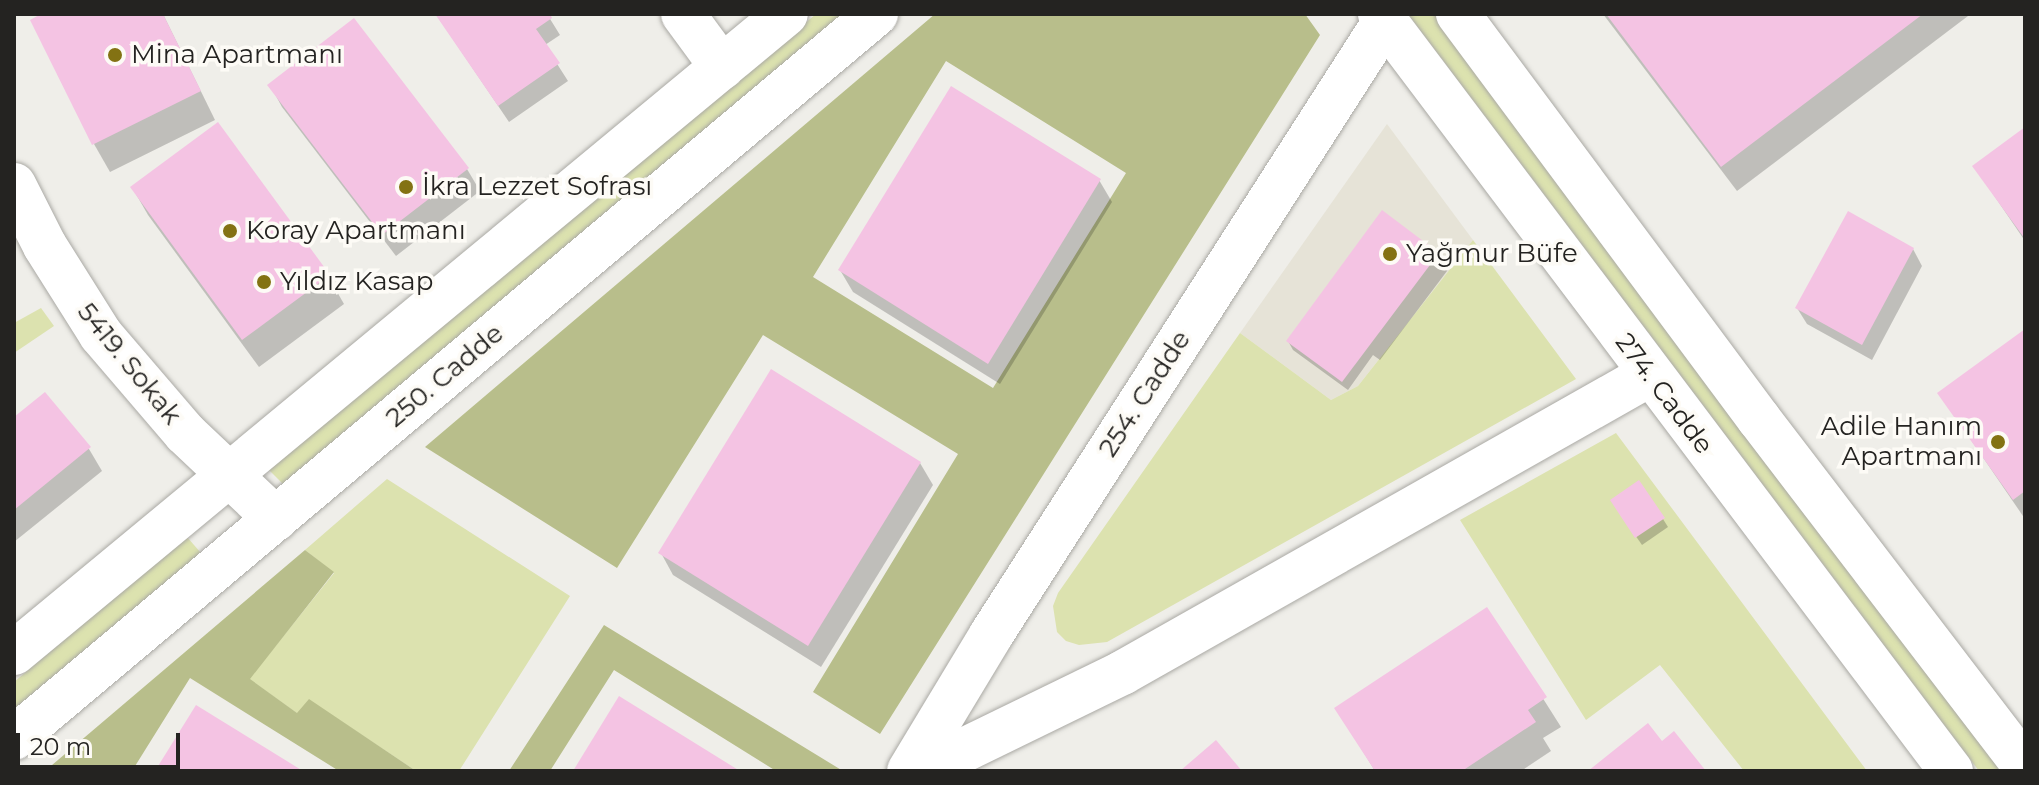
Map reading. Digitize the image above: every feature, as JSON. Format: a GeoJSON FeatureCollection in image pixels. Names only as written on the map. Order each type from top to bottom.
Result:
{"type":"FeatureCollection","features":[{"type":"Feature","properties":{"kind":"street"},"geometry":{"type":"LineString","coordinates":[[683,14],[722,67]]}},
{"type":"Feature","properties":{"kind":"street"},"geometry":{"type":"LineString","coordinates":[[14,653],[786,14]]}},
{"type":"Feature","properties":{"kind":"street","name":"250. Cadde"},"geometry":{"type":"LineString","coordinates":[[14,738],[876,14]]}},
{"type":"Feature","properties":{"kind":"street"},"geometry":{"type":"LineString","coordinates":[[1458,14],[1712,357],[2025,767]]}},
{"type":"Feature","properties":{"kind":"street","name":"274. Cadde"},"geometry":{"type":"LineString","coordinates":[[1383,17],[1649,375],[1951,771]]}},
{"type":"Feature","properties":{"kind":"street","name":"254. Cadde"},"geometry":{"type":"LineString","coordinates":[[909,771],[991,635],[1383,17]]}},
{"type":"Feature","properties":{"kind":"street","name":"5419. Sokak"},"geometry":{"type":"LineString","coordinates":[[14,185],[45,246],[101,335],[141,385],[276,519]]}},
{"type":"Feature","properties":{"kind":"street"},"geometry":{"type":"LineString","coordinates":[[921,771],[1122,673],[1649,375]]}},
{"type":"Feature","properties":{"kind":"shaded area"},"geometry":{"type":"Polygon","coordinates":[[[1387,124],[1473,240],[1358,386],[1331,400],[1240,333],[1387,124]]]}},
{"type":"Feature","properties":{"kind":"green space"},"geometry":{"type":"Polygon","coordinates":[[[816,14],[846,14],[283,484],[269,470],[816,14]]]}},
{"type":"Feature","properties":{"kind":"green space"},"geometry":{"type":"Polygon","coordinates":[[[935,14],[1305,14],[1320,35],[880,734],[813,692],[958,454],[763,335],[617,568],[425,447],[935,14]],[[946,61],[813,277],[993,388],[1126,173],[946,61]]]}},
{"type":"Feature","properties":{"kind":"green space"},"geometry":{"type":"Polygon","coordinates":[[[1408,14],[1434,14],[2001,771],[1979,771],[1408,14]]]}},
{"type":"Feature","properties":{"kind":"green space"},"geometry":{"type":"Polygon","coordinates":[[[1473,240],[1576,379],[1107,642],[1079,645],[1066,641],[1057,632],[1053,606],[1058,593],[1240,333],[1331,400],[1358,386],[1473,240]]]}},
{"type":"Feature","properties":{"kind":"green space"},"geometry":{"type":"Polygon","coordinates":[[[41,308],[54,326],[14,353],[14,323],[41,308]]]}},
{"type":"Feature","properties":{"kind":"green space"},"geometry":{"type":"Polygon","coordinates":[[[1616,433],[1867,771],[1744,771],[1660,665],[1586,720],[1460,520],[1616,433]]]}},
{"type":"Feature","properties":{"kind":"green space"},"geometry":{"type":"Polygon","coordinates":[[[387,479],[570,596],[459,771],[416,771],[309,700],[298,714],[249,679],[334,573],[305,550],[387,479]]]}},
{"type":"Feature","properties":{"kind":"green space"},"geometry":{"type":"Polygon","coordinates":[[[187,537],[201,553],[14,709],[14,682],[187,537]]]}},
{"type":"Feature","properties":{"kind":"green space"},"geometry":{"type":"Polygon","coordinates":[[[305,550],[334,572],[250,679],[297,713],[309,699],[416,771],[339,771],[190,678],[132,771],[45,771],[305,550]]]}},
{"type":"Feature","properties":{"kind":"green space"},"geometry":{"type":"Polygon","coordinates":[[[604,625],[843,771],[776,771],[614,670],[550,771],[509,771],[604,625]]]}},
{"type":"Feature","properties":{"kind":"building","name":"Mina Apartmanı"},"geometry":{"type":"Polygon","coordinates":[[[41,14],[163,14],[201,91],[92,145],[30,20],[41,14]]]}},
{"type":"Feature","properties":{"kind":"building"},"geometry":{"type":"Polygon","coordinates":[[[435,14],[550,14],[552,18],[536,29],[560,63],[498,106],[435,14]]]}},
{"type":"Feature","properties":{"kind":"building"},"geometry":{"type":"Polygon","coordinates":[[[1606,14],[1923,14],[1721,167],[1606,14]]]}},
{"type":"Feature","properties":{"kind":"building"},"geometry":{"type":"Polygon","coordinates":[[[354,18],[469,168],[382,235],[267,85],[354,18]]]}},
{"type":"Feature","properties":{"kind":"building"},"geometry":{"type":"Polygon","coordinates":[[[951,86],[1101,179],[988,364],[838,270],[951,86]]]}},
{"type":"Feature","properties":{"kind":"building","name":"Koray Apartmanı"},"geometry":{"type":"Polygon","coordinates":[[[218,122],[330,275],[242,340],[130,187],[218,122]]]}},
{"type":"Feature","properties":{"kind":"building"},"geometry":{"type":"Polygon","coordinates":[[[2025,127],[2025,239],[1972,166],[2025,127]]]}},
{"type":"Feature","properties":{"kind":"building"},"geometry":{"type":"Polygon","coordinates":[[[1382,210],[1439,253],[1342,382],[1286,341],[1382,210]]]}},
{"type":"Feature","properties":{"kind":"building"},"geometry":{"type":"Polygon","coordinates":[[[1848,211],[1914,248],[1862,345],[1795,308],[1848,211]]]}},
{"type":"Feature","properties":{"kind":"building","name":"Adile Hanım Apartmanı"},"geometry":{"type":"Polygon","coordinates":[[[2025,329],[2025,491],[2013,500],[1937,393],[2025,329]]]}},
{"type":"Feature","properties":{"kind":"building"},"geometry":{"type":"Polygon","coordinates":[[[771,369],[921,462],[808,646],[658,553],[771,369]]]}},
{"type":"Feature","properties":{"kind":"building"},"geometry":{"type":"Polygon","coordinates":[[[45,392],[91,447],[14,510],[14,417],[45,392]]]}},
{"type":"Feature","properties":{"kind":"building"},"geometry":{"type":"Polygon","coordinates":[[[1639,480],[1665,518],[1635,538],[1610,500],[1639,480]]]}},
{"type":"Feature","properties":{"kind":"building"},"geometry":{"type":"Polygon","coordinates":[[[1487,607],[1547,697],[1528,710],[1536,722],[1462,771],[1375,771],[1334,708],[1487,607]]]}},
{"type":"Feature","properties":{"kind":"building"},"geometry":{"type":"Polygon","coordinates":[[[619,696],[740,771],[573,771],[619,696]]]}},
{"type":"Feature","properties":{"kind":"building"},"geometry":{"type":"Polygon","coordinates":[[[196,705],[303,771],[155,771],[196,705]]]}},
{"type":"Feature","properties":{"kind":"building"},"geometry":{"type":"Polygon","coordinates":[[[1648,723],[1662,741],[1674,731],[1706,771],[1588,771],[1648,723]]]}},
{"type":"Feature","properties":{"kind":"building"},"geometry":{"type":"Polygon","coordinates":[[[1216,740],[1242,771],[1180,771],[1216,740]]]}},
{"type":"Feature","properties":{"kind":"place","name":"Mina Apartmanı"},"geometry":{"type":"Point","coordinates":[115,55]}},
{"type":"Feature","properties":{"kind":"place","name":"İkra Lezzet Sofrası"},"geometry":{"type":"Point","coordinates":[406,187]}},
{"type":"Feature","properties":{"kind":"place","name":"Koray Apartmanı"},"geometry":{"type":"Point","coordinates":[230,231]}},
{"type":"Feature","properties":{"kind":"place","name":"Yağmur Büfe"},"geometry":{"type":"Point","coordinates":[1390,254]}},
{"type":"Feature","properties":{"kind":"place","name":"Yıldız Kasap"},"geometry":{"type":"Point","coordinates":[264,282]}},
{"type":"Feature","properties":{"kind":"place","name":"Adile Hanım Apartmanı"},"geometry":{"type":"Point","coordinates":[1998,442]}}]}
